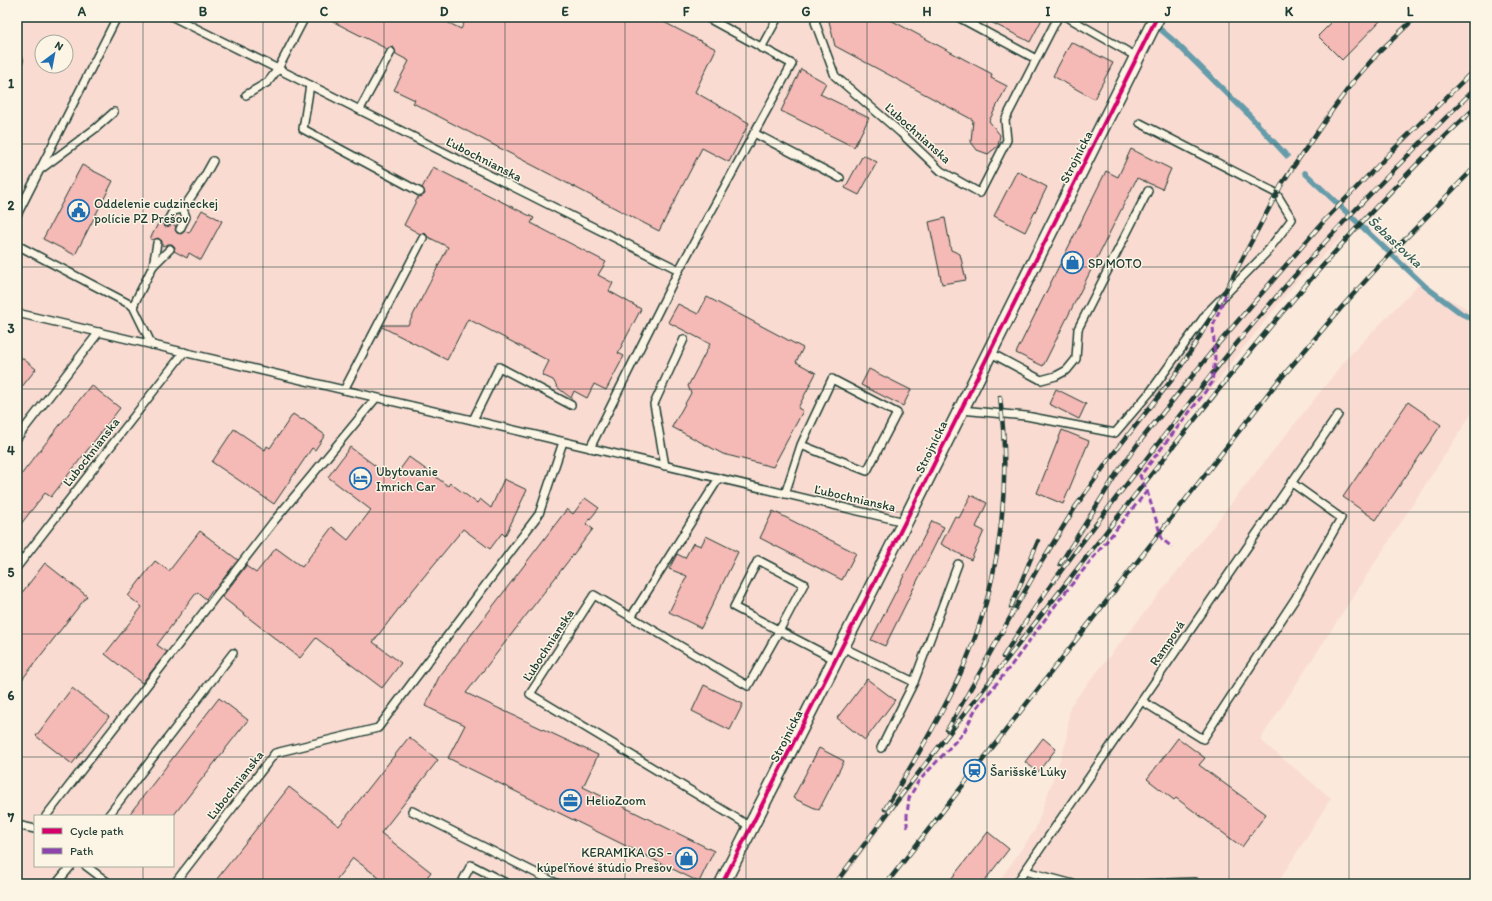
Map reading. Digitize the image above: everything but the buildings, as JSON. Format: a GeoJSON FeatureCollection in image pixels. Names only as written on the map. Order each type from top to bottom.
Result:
{"type":"FeatureCollection","features":[{"type":"Feature","properties":{"kind":"street","name":"Strojnícka"},"geometry":{"type":"LineString","coordinates":[[722,884],[836,660],[1157,17]]}},
{"type":"Feature","properties":{"kind":"lane"},"geometry":{"type":"LineString","coordinates":[[17,215],[117,17]]}},
{"type":"Feature","properties":{"kind":"lane","name":"Ľubochnianska"},"geometry":{"type":"LineString","coordinates":[[173,17],[679,270]]}},
{"type":"Feature","properties":{"kind":"lane"},"geometry":{"type":"LineString","coordinates":[[246,96],[268,82],[278,69],[305,17]]}},
{"type":"Feature","properties":{"kind":"lane"},"geometry":{"type":"LineString","coordinates":[[590,448],[679,270],[792,64],[706,17]]}},
{"type":"Feature","properties":{"kind":"lane"},"geometry":{"type":"LineString","coordinates":[[762,48],[778,17]]}},
{"type":"Feature","properties":{"kind":"lane","name":"Ľubochnianska"},"geometry":{"type":"LineString","coordinates":[[818,17],[815,22],[835,76],[901,133],[941,171],[980,193],[1007,140],[1005,120],[1058,17]]}},
{"type":"Feature","properties":{"kind":"lane"},"geometry":{"type":"LineString","coordinates":[[958,17],[1036,59]]}},
{"type":"Feature","properties":{"kind":"lane"},"geometry":{"type":"LineString","coordinates":[[1067,17],[1137,57]]}},
{"type":"Feature","properties":{"kind":"lane"},"geometry":{"type":"LineString","coordinates":[[360,110],[391,52]]}},
{"type":"Feature","properties":{"kind":"lane"},"geometry":{"type":"LineString","coordinates":[[17,59],[19,60],[17,63]]}},
{"type":"Feature","properties":{"kind":"lane"},"geometry":{"type":"LineString","coordinates":[[310,85],[303,129],[420,192]]}},
{"type":"Feature","properties":{"kind":"lane"},"geometry":{"type":"LineString","coordinates":[[40,170],[96,128],[114,112]]}},
{"type":"Feature","properties":{"kind":"lane","name":"Strojnícka"},"geometry":{"type":"LineString","coordinates":[[961,410],[1026,416],[1116,433],[1151,391],[1207,313],[1266,253],[1292,219],[1276,193],[1140,123]]}},
{"type":"Feature","properties":{"kind":"lane"},"geometry":{"type":"LineString","coordinates":[[754,133],[840,178]]}},
{"type":"Feature","properties":{"kind":"lane"},"geometry":{"type":"LineString","coordinates":[[167,222],[174,211],[183,209],[213,161]]}},
{"type":"Feature","properties":{"kind":"lane"},"geometry":{"type":"LineString","coordinates":[[989,352],[1041,380],[1056,376],[1067,370],[1076,359],[1078,329],[1148,191]]}},
{"type":"Feature","properties":{"kind":"lane"},"geometry":{"type":"LineString","coordinates":[[180,229],[186,217],[183,209]]}},
{"type":"Feature","properties":{"kind":"lane"},"geometry":{"type":"LineString","coordinates":[[344,390],[423,238]]}},
{"type":"Feature","properties":{"kind":"lane"},"geometry":{"type":"LineString","coordinates":[[133,306],[153,266],[157,243]]}},
{"type":"Feature","properties":{"kind":"lane"},"geometry":{"type":"LineString","coordinates":[[17,245],[133,306],[152,345]]}},
{"type":"Feature","properties":{"kind":"lane"},"geometry":{"type":"LineString","coordinates":[[153,266],[170,249]]}},
{"type":"Feature","properties":{"kind":"lane","name":"Ľubochnianska"},"geometry":{"type":"LineString","coordinates":[[17,313],[905,522]]}},
{"type":"Feature","properties":{"kind":"lane"},"geometry":{"type":"LineString","coordinates":[[17,438],[99,332]]}},
{"type":"Feature","properties":{"kind":"lane"},"geometry":{"type":"LineString","coordinates":[[665,466],[654,404],[684,340]]}},
{"type":"Feature","properties":{"kind":"lane","name":"Ľubochnianska"},"geometry":{"type":"LineString","coordinates":[[17,567],[184,352]]}},
{"type":"Feature","properties":{"kind":"lane"},"geometry":{"type":"LineString","coordinates":[[474,420],[499,367],[571,405]]}},
{"type":"Feature","properties":{"kind":"lane"},"geometry":{"type":"LineString","coordinates":[[785,494],[801,446],[832,380],[897,413],[867,471],[801,446]]}},
{"type":"Feature","properties":{"kind":"lane"},"geometry":{"type":"LineString","coordinates":[[47,815],[274,521],[376,398]]}},
{"type":"Feature","properties":{"kind":"lane","name":"Rampová"},"geometry":{"type":"LineString","coordinates":[[1016,884],[1338,415]]}},
{"type":"Feature","properties":{"kind":"lane","name":"Ľubochnianska"},"geometry":{"type":"LineString","coordinates":[[174,884],[275,753],[378,728],[539,514],[563,442]]}},
{"type":"Feature","properties":{"kind":"lane"},"geometry":{"type":"LineString","coordinates":[[631,617],[719,478]]}},
{"type":"Feature","properties":{"kind":"lane"},"geometry":{"type":"LineString","coordinates":[[1142,701],[1203,739],[1295,598],[1341,518],[1292,483]]}},
{"type":"Feature","properties":{"kind":"lane"},"geometry":{"type":"LineString","coordinates":[[779,631],[804,584],[758,560],[734,607],[779,631],[836,660]]}},
{"type":"Feature","properties":{"kind":"lane"},"geometry":{"type":"LineString","coordinates":[[881,748],[914,682],[958,564]]}},
{"type":"Feature","properties":{"kind":"lane","name":"Ľubochnianska"},"geometry":{"type":"LineString","coordinates":[[751,827],[530,694],[594,595],[748,686],[779,631]]}},
{"type":"Feature","properties":{"kind":"lane"},"geometry":{"type":"LineString","coordinates":[[842,647],[914,682]]}},
{"type":"Feature","properties":{"kind":"lane"},"geometry":{"type":"LineString","coordinates":[[109,815],[233,653]]}},
{"type":"Feature","properties":{"kind":"lane"},"geometry":{"type":"LineString","coordinates":[[412,811],[558,884]]}},
{"type":"Feature","properties":{"kind":"lane"},"geometry":{"type":"LineString","coordinates":[[17,825],[34,829]]}},
{"type":"Feature","properties":{"kind":"lane"},"geometry":{"type":"LineString","coordinates":[[461,884],[471,865],[508,884]]}},
{"type":"Feature","properties":{"kind":"lane"},"geometry":{"type":"LineString","coordinates":[[56,884],[70,867]]}},
{"type":"Feature","properties":{"kind":"lane"},"geometry":{"type":"LineString","coordinates":[[87,867],[110,884]]}},
{"type":"Feature","properties":{"kind":"lane"},"geometry":{"type":"LineString","coordinates":[[1025,871],[1073,884]]}},
{"type":"Feature","properties":{"kind":"lane"},"geometry":{"type":"LineString","coordinates":[[1144,884],[1195,882]]}},
{"type":"Feature","properties":{"kind":"shaded area"},"geometry":{"type":"Polygon","coordinates":[[[17,17],[1475,17],[1475,109],[1297,281],[1211,389],[839,884],[17,884],[17,17]]]}},
{"type":"Feature","properties":{"kind":"shaded area"},"geometry":{"type":"Polygon","coordinates":[[[1420,283],[1475,313],[1475,408],[1260,740],[1331,798],[1277,884],[997,884],[1035,830],[1066,743],[1070,706],[1348,357],[1420,283]]]}},
{"type":"Feature","properties":{"kind":"waterway","name":"Šebastovka"},"geometry":{"type":"LineString","coordinates":[[1146,17],[1174,41],[1250,116],[1287,156]]}},
{"type":"Feature","properties":{"kind":"waterway","name":"Šebastovka"},"geometry":{"type":"LineString","coordinates":[[1305,173],[1426,287],[1462,314],[1475,320]]}},
{"type":"Feature","properties":{"kind":"railway"},"geometry":{"type":"LineString","coordinates":[[984,664],[1039,566],[1076,506],[1113,454],[1174,377],[1196,343],[1283,182],[1356,78],[1379,52],[1416,17]]}},
{"type":"Feature","properties":{"kind":"railway"},"geometry":{"type":"LineString","coordinates":[[1060,564],[1117,473],[1137,445],[1218,344],[1324,221],[1475,69]]}},
{"type":"Feature","properties":{"kind":"railway"},"geometry":{"type":"LineString","coordinates":[[1003,657],[1069,560],[1233,348],[1290,281],[1341,225],[1475,89]]}},
{"type":"Feature","properties":{"kind":"railway"},"geometry":{"type":"LineString","coordinates":[[835,884],[960,719],[1179,438],[1272,324],[1370,213],[1421,160],[1475,108]]}},
{"type":"Feature","properties":{"kind":"railway"},"geometry":{"type":"LineString","coordinates":[[886,884],[1271,390],[1377,268],[1475,167]]}},
{"type":"Feature","properties":{"kind":"railway"},"geometry":{"type":"LineString","coordinates":[[885,809],[950,696],[972,646],[984,611],[999,541],[1003,505],[1004,469],[1000,397]]}},
{"type":"Feature","properties":{"kind":"railway"},"geometry":{"type":"LineString","coordinates":[[1011,607],[1038,541]]}},
{"type":"Feature","properties":{"kind":"railway"},"geometry":{"type":"LineString","coordinates":[[947,730],[987,660]]}},
{"type":"Feature","properties":{"kind":"marked path"},"geometry":{"type":"LineString","coordinates":[[907,828],[909,798],[918,782],[964,732],[975,710],[1010,667],[1060,599],[1147,491],[1140,476],[1212,383],[1215,358],[1213,326],[1226,294]]}},
{"type":"Feature","properties":{"kind":"marked path"},"geometry":{"type":"LineString","coordinates":[[1147,491],[1162,539],[1172,547]]}},
{"type":"Feature","properties":{"kind":"cycle path"},"geometry":{"type":"LineString","coordinates":[[722,884],[905,522],[1157,17]]}},
{"type":"Feature","properties":{"kind":"place","name":"Oddelenie cudzineckej polície PZ Prešov"},"geometry":{"type":"Point","coordinates":[78,210]}},
{"type":"Feature","properties":{"kind":"place","name":"SP MOTO"},"geometry":{"type":"Point","coordinates":[1073,263]}},
{"type":"Feature","properties":{"kind":"place","name":"Ubytovanie Imrich Car"},"geometry":{"type":"Point","coordinates":[360,478]}},
{"type":"Feature","properties":{"kind":"place","name":"Šarišské Lúky"},"geometry":{"type":"Point","coordinates":[974,771]}},
{"type":"Feature","properties":{"kind":"place","name":"HelioZoom"},"geometry":{"type":"Point","coordinates":[571,800]}},
{"type":"Feature","properties":{"kind":"place","name":"KERAMIKA GS - kúpeľňové štúdio Prešov"},"geometry":{"type":"Point","coordinates":[687,859]}}]}
